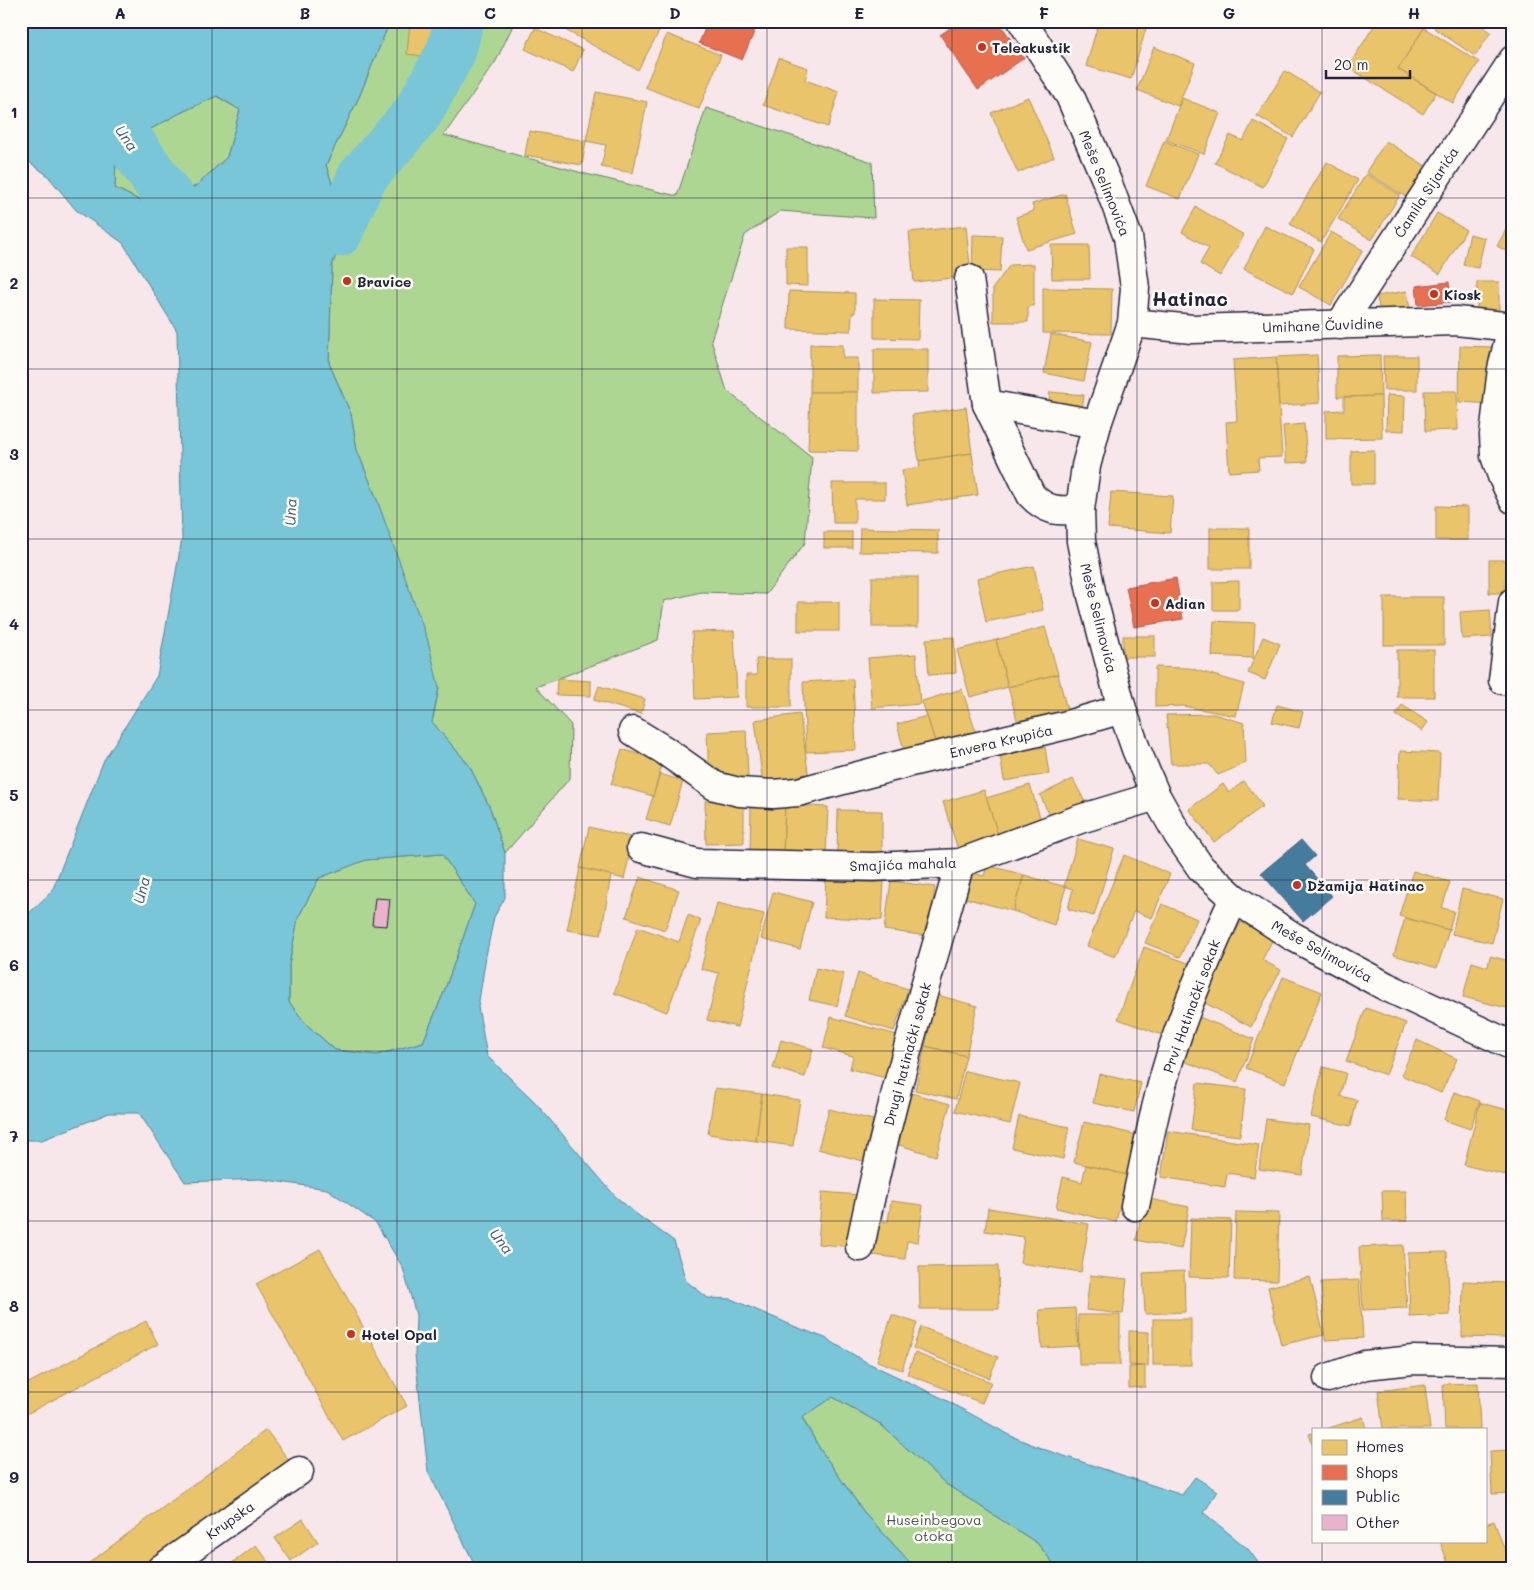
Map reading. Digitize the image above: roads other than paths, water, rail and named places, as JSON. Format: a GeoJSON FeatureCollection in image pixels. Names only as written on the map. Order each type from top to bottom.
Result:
{"type":"FeatureCollection","features":[{"type":"Feature","properties":{"kind":"street","name":"Meše Selimovića"},"geometry":{"type":"LineString","coordinates":[[1022,21],[1070,96],[1108,184],[1128,237],[1135,288],[1132,323],[1086,466],[1080,510],[1081,541],[1092,596],[1122,709],[1136,749],[1156,796],[1178,835],[1201,868],[1234,898],[1292,936],[1387,986],[1513,1046]]}},
{"type":"Feature","properties":{"kind":"street","name":"Ćamila Sijarića"},"geometry":{"type":"LineString","coordinates":[[1340,324],[1513,60]]}},
{"type":"Feature","properties":{"kind":"street"},"geometry":{"type":"LineString","coordinates":[[969,279],[987,404],[1030,494],[1046,507],[1058,511],[1080,510]]}},
{"type":"Feature","properties":{"kind":"street","name":"Umihane Čuvidine"},"geometry":{"type":"LineString","coordinates":[[1132,323],[1192,329],[1456,321],[1512,327]]}},
{"type":"Feature","properties":{"kind":"street"},"geometry":{"type":"LineString","coordinates":[[1512,327],[1502,369],[1494,435],[1495,456],[1513,499]]}},
{"type":"Feature","properties":{"kind":"street"},"geometry":{"type":"LineString","coordinates":[[987,404],[1098,424]]}},
{"type":"Feature","properties":{"kind":"street"},"geometry":{"type":"LineString","coordinates":[[1503,680],[1513,602]]}},
{"type":"Feature","properties":{"kind":"street","name":"Envera Krupića"},"geometry":{"type":"LineString","coordinates":[[633,731],[715,786],[739,792],[773,794],[798,792],[906,763],[1067,725],[1122,709]]}},
{"type":"Feature","properties":{"kind":"street","name":"Smajića mahala"},"geometry":{"type":"LineString","coordinates":[[642,848],[697,863],[873,868],[960,863],[1080,819],[1156,796]]}},
{"type":"Feature","properties":{"kind":"street","name":"Drugi hatinački sokak"},"geometry":{"type":"LineString","coordinates":[[860,1247],[874,1180],[922,995],[960,863]]}},
{"type":"Feature","properties":{"kind":"street","name":"Prvi Hatinački sokak"},"geometry":{"type":"LineString","coordinates":[[1135,1206],[1161,1087],[1176,1038],[1234,898]]}},
{"type":"Feature","properties":{"kind":"street"},"geometry":{"type":"LineString","coordinates":[[1328,1378],[1365,1365],[1413,1360],[1513,1362]]}},
{"type":"Feature","properties":{"kind":"street","name":"Krupska"},"geometry":{"type":"LineString","coordinates":[[161,1569],[299,1471]]}},
{"type":"Feature","properties":{"kind":"water"},"geometry":{"type":"Polygon","coordinates":[[[21,21],[390,21],[359,97],[326,165],[335,193],[340,243],[332,266],[329,363],[351,414],[357,450],[428,641],[439,688],[432,722],[469,765],[490,808],[505,853],[505,898],[494,917],[478,1007],[487,1056],[534,1101],[615,1196],[674,1241],[686,1281],[708,1298],[731,1299],[825,1338],[866,1362],[940,1397],[1011,1436],[1043,1449],[1182,1495],[1195,1477],[1217,1491],[1204,1513],[1248,1549],[1263,1569],[1058,1569],[1037,1543],[946,1484],[879,1423],[833,1397],[802,1418],[820,1449],[863,1511],[916,1569],[477,1569],[428,1471],[415,1355],[416,1315],[403,1268],[376,1223],[327,1189],[260,1179],[185,1182],[139,1113],[109,1113],[42,1140],[21,1140],[21,921],[52,891],[104,760],[157,676],[182,539],[177,331],[123,243],[76,210],[47,175],[21,156],[21,21]],[[217,96],[147,131],[116,156],[115,188],[151,206],[196,186],[227,157],[240,110],[217,96]],[[442,854],[366,860],[319,878],[298,918],[289,965],[289,1002],[306,1024],[335,1050],[377,1055],[423,1042],[444,992],[475,904],[442,854]]]}},
{"type":"Feature","properties":{"kind":"waterway","name":"Una"},"geometry":{"type":"LineString","coordinates":[[45,21],[209,255]]}},
{"type":"Feature","properties":{"kind":"waterway"},"geometry":{"type":"LineString","coordinates":[[338,232],[362,177],[417,114],[451,52],[459,21]]}},
{"type":"Feature","properties":{"kind":"place","name":"Teleakustik"},"geometry":{"type":"Point","coordinates":[982,47]}},
{"type":"Feature","properties":{"kind":"place","name":"Bravice"},"geometry":{"type":"Point","coordinates":[347,281]}},
{"type":"Feature","properties":{"kind":"place","name":"Kiosk"},"geometry":{"type":"Point","coordinates":[1434,294]}},
{"type":"Feature","properties":{"kind":"place","name":"Adian"},"geometry":{"type":"Point","coordinates":[1155,603]}},
{"type":"Feature","properties":{"kind":"place","name":"Džamija Hatinac"},"geometry":{"type":"Point","coordinates":[1297,885]}},
{"type":"Feature","properties":{"kind":"place","name":"Hotel Opal"},"geometry":{"type":"Point","coordinates":[351,1334]}},
{"type":"Feature","properties":{"kind":"district","name":"Hatinac"},"geometry":{"type":"Point","coordinates":[1190,298]}},
{"type":"Feature","properties":{"kind":"park label","name":"Huseinbegova otoka"},"geometry":{"type":"Point","coordinates":[934,1528]}}]}
